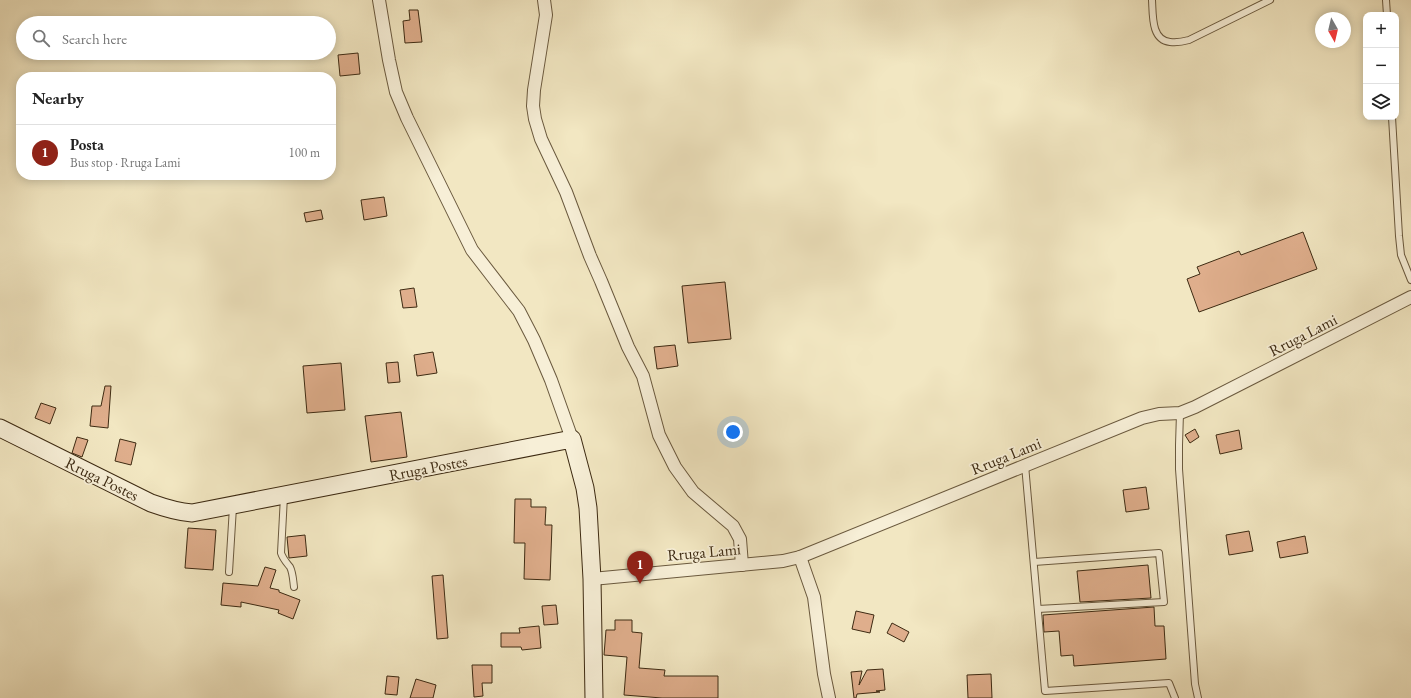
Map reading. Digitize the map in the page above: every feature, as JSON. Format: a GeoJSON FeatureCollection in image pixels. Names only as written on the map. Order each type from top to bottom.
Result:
{"type":"FeatureCollection","features":[{"type":"Feature","properties":{"kind":"street"},"geometry":{"type":"LineString","coordinates":[[379,0],[396,92],[472,250],[520,311],[551,380],[572,440],[585,488],[592,579],[594,698]]}},
{"type":"Feature","properties":{"kind":"street"},"geometry":{"type":"LineString","coordinates":[[544,0],[546,15],[534,90],[533,106],[534,119],[541,139],[566,192],[590,256],[602,281],[628,347],[643,376],[659,435],[675,467],[693,492],[733,526],[740,539],[742,565]]}},
{"type":"Feature","properties":{"kind":"street","name":"Rruga Lami"},"geometry":{"type":"LineString","coordinates":[[592,579],[783,561],[800,557],[1142,418],[1159,414],[1176,413],[1214,399],[1411,297]]}},
{"type":"Feature","properties":{"kind":"street","name":"Rruga Postes"},"geometry":{"type":"LineString","coordinates":[[0,428],[144,499],[167,509],[182,512],[192,512],[284,496],[572,440]]}},
{"type":"Feature","properties":{"kind":"street"},"geometry":{"type":"LineString","coordinates":[[800,557],[814,597],[824,674],[829,698]]}},
{"type":"Feature","properties":{"kind":"lane"},"geometry":{"type":"LineString","coordinates":[[1152,0],[1155,28],[1158,36],[1164,41],[1180,43],[1270,0]]}},
{"type":"Feature","properties":{"kind":"lane"},"geometry":{"type":"LineString","coordinates":[[1386,0],[1387,12]]}},
{"type":"Feature","properties":{"kind":"lane"},"geometry":{"type":"LineString","coordinates":[[1392,120],[1399,236],[1402,254],[1411,280]]}},
{"type":"Feature","properties":{"kind":"lane"},"geometry":{"type":"LineString","coordinates":[[1176,413],[1195,684],[1198,698]]}},
{"type":"Feature","properties":{"kind":"lane"},"geometry":{"type":"LineString","coordinates":[[1025,466],[1045,691],[1169,683],[1175,698]]}},
{"type":"Feature","properties":{"kind":"lane"},"geometry":{"type":"LineString","coordinates":[[284,496],[281,553],[282,558],[290,567],[293,574],[294,587]]}},
{"type":"Feature","properties":{"kind":"lane"},"geometry":{"type":"LineString","coordinates":[[229,572],[233,505]]}},
{"type":"Feature","properties":{"kind":"lane"},"geometry":{"type":"LineString","coordinates":[[1034,562],[1159,553],[1164,602],[1038,609]]}},
{"type":"Feature","properties":{"kind":"building"},"geometry":{"type":"Polygon","coordinates":[[[409,10],[418,10],[422,42],[405,43],[403,21],[410,20],[409,10]]]}},
{"type":"Feature","properties":{"kind":"building"},"geometry":{"type":"Polygon","coordinates":[[[358,53],[360,74],[340,76],[338,55],[358,53]]]}},
{"type":"Feature","properties":{"kind":"building"},"geometry":{"type":"Polygon","coordinates":[[[384,197],[387,216],[364,220],[361,200],[384,197]]]}},
{"type":"Feature","properties":{"kind":"building"},"geometry":{"type":"Polygon","coordinates":[[[321,210],[323,219],[306,222],[304,213],[321,210]]]}},
{"type":"Feature","properties":{"kind":"building"},"geometry":{"type":"Polygon","coordinates":[[[1303,232],[1317,269],[1199,312],[1187,279],[1200,274],[1197,267],[1239,251],[1241,255],[1303,232]]]}},
{"type":"Feature","properties":{"kind":"building"},"geometry":{"type":"Polygon","coordinates":[[[725,282],[731,339],[688,343],[682,286],[725,282]]]}},
{"type":"Feature","properties":{"kind":"building"},"geometry":{"type":"Polygon","coordinates":[[[414,288],[417,307],[403,308],[400,290],[414,288]]]}},
{"type":"Feature","properties":{"kind":"building"},"geometry":{"type":"Polygon","coordinates":[[[675,345],[678,366],[657,369],[654,347],[675,345]]]}},
{"type":"Feature","properties":{"kind":"building"},"geometry":{"type":"Polygon","coordinates":[[[433,352],[437,373],[417,376],[414,355],[433,352]]]}},
{"type":"Feature","properties":{"kind":"building"},"geometry":{"type":"Polygon","coordinates":[[[398,362],[400,382],[388,383],[386,363],[398,362]]]}},
{"type":"Feature","properties":{"kind":"building"},"geometry":{"type":"Polygon","coordinates":[[[341,363],[345,410],[307,413],[303,366],[341,363]]]}},
{"type":"Feature","properties":{"kind":"building"},"geometry":{"type":"Polygon","coordinates":[[[105,386],[111,386],[108,428],[90,426],[92,406],[101,406],[105,386]]]}},
{"type":"Feature","properties":{"kind":"building"},"geometry":{"type":"Polygon","coordinates":[[[41,403],[56,408],[50,424],[35,418],[41,403]]]}},
{"type":"Feature","properties":{"kind":"building"},"geometry":{"type":"Polygon","coordinates":[[[401,412],[407,457],[371,462],[365,416],[401,412]]]}},
{"type":"Feature","properties":{"kind":"building"},"geometry":{"type":"Polygon","coordinates":[[[1195,429],[1199,437],[1190,443],[1185,435],[1195,429]]]}},
{"type":"Feature","properties":{"kind":"building"},"geometry":{"type":"Polygon","coordinates":[[[1239,430],[1242,449],[1220,454],[1216,435],[1239,430]]]}},
{"type":"Feature","properties":{"kind":"building"},"geometry":{"type":"Polygon","coordinates":[[[77,437],[88,440],[82,457],[72,453],[77,437]]]}},
{"type":"Feature","properties":{"kind":"building"},"geometry":{"type":"Polygon","coordinates":[[[120,439],[136,443],[131,465],[115,461],[120,439]]]}},
{"type":"Feature","properties":{"kind":"building"},"geometry":{"type":"Polygon","coordinates":[[[1146,487],[1149,509],[1126,512],[1123,490],[1146,487]]]}},
{"type":"Feature","properties":{"kind":"building"},"geometry":{"type":"Polygon","coordinates":[[[515,499],[531,499],[531,507],[546,507],[545,525],[552,525],[550,580],[524,579],[525,543],[514,543],[515,499]]]}},
{"type":"Feature","properties":{"kind":"building"},"geometry":{"type":"Polygon","coordinates":[[[188,528],[216,530],[213,570],[185,568],[188,528]]]}},
{"type":"Feature","properties":{"kind":"building"},"geometry":{"type":"Polygon","coordinates":[[[1249,531],[1253,551],[1229,555],[1226,535],[1249,531]]]}},
{"type":"Feature","properties":{"kind":"building"},"geometry":{"type":"Polygon","coordinates":[[[305,535],[307,556],[289,558],[287,537],[305,535]]]}},
{"type":"Feature","properties":{"kind":"building"},"geometry":{"type":"Polygon","coordinates":[[[1305,536],[1308,553],[1280,558],[1277,542],[1305,536]]]}},
{"type":"Feature","properties":{"kind":"building"},"geometry":{"type":"Polygon","coordinates":[[[1148,565],[1151,598],[1080,602],[1077,571],[1148,565]]]}},
{"type":"Feature","properties":{"kind":"building"},"geometry":{"type":"Polygon","coordinates":[[[265,567],[276,570],[270,588],[279,590],[279,592],[300,600],[293,619],[278,613],[279,610],[241,602],[241,607],[221,605],[223,583],[258,586],[265,567]]]}},
{"type":"Feature","properties":{"kind":"building"},"geometry":{"type":"Polygon","coordinates":[[[443,575],[448,638],[437,639],[432,576],[443,575]]]}},
{"type":"Feature","properties":{"kind":"building"},"geometry":{"type":"Polygon","coordinates":[[[556,605],[558,624],[544,625],[542,606],[556,605]]]}},
{"type":"Feature","properties":{"kind":"building"},"geometry":{"type":"Polygon","coordinates":[[[1154,607],[1155,626],[1164,626],[1166,659],[1074,666],[1073,655],[1061,656],[1059,631],[1044,632],[1043,615],[1154,607]]]}},
{"type":"Feature","properties":{"kind":"building"},"geometry":{"type":"Polygon","coordinates":[[[856,611],[874,615],[870,633],[852,629],[856,611]]]}},
{"type":"Feature","properties":{"kind":"building"},"geometry":{"type":"Polygon","coordinates":[[[615,620],[632,620],[632,632],[642,633],[639,668],[665,670],[664,676],[718,676],[718,698],[662,698],[624,695],[627,657],[604,655],[606,630],[615,630],[615,620]]]}},
{"type":"Feature","properties":{"kind":"building"},"geometry":{"type":"Polygon","coordinates":[[[892,623],[909,632],[904,642],[887,633],[892,623]]]}},
{"type":"Feature","properties":{"kind":"building"},"geometry":{"type":"Polygon","coordinates":[[[539,626],[541,648],[522,650],[521,647],[501,647],[501,633],[520,633],[519,628],[539,626]]]}},
{"type":"Feature","properties":{"kind":"building"},"geometry":{"type":"Polygon","coordinates":[[[472,665],[492,665],[492,683],[482,683],[483,696],[474,697],[472,665]]]}},
{"type":"Feature","properties":{"kind":"building"},"geometry":{"type":"Polygon","coordinates":[[[883,669],[885,690],[876,691],[880,692],[857,694],[856,698],[854,698],[851,672],[862,671],[859,685],[867,670],[883,669]]]}},
{"type":"Feature","properties":{"kind":"building"},"geometry":{"type":"Polygon","coordinates":[[[991,674],[992,698],[968,698],[967,675],[991,674]]]}},
{"type":"Feature","properties":{"kind":"building"},"geometry":{"type":"Polygon","coordinates":[[[387,676],[399,677],[397,695],[385,694],[387,676]]]}},
{"type":"Feature","properties":{"kind":"building"},"geometry":{"type":"Polygon","coordinates":[[[416,679],[436,685],[433,698],[410,698],[416,679]]]}},
{"type":"Feature","properties":{"kind":"place","name":"Posta"},"geometry":{"type":"Point","coordinates":[640,584]}}]}
